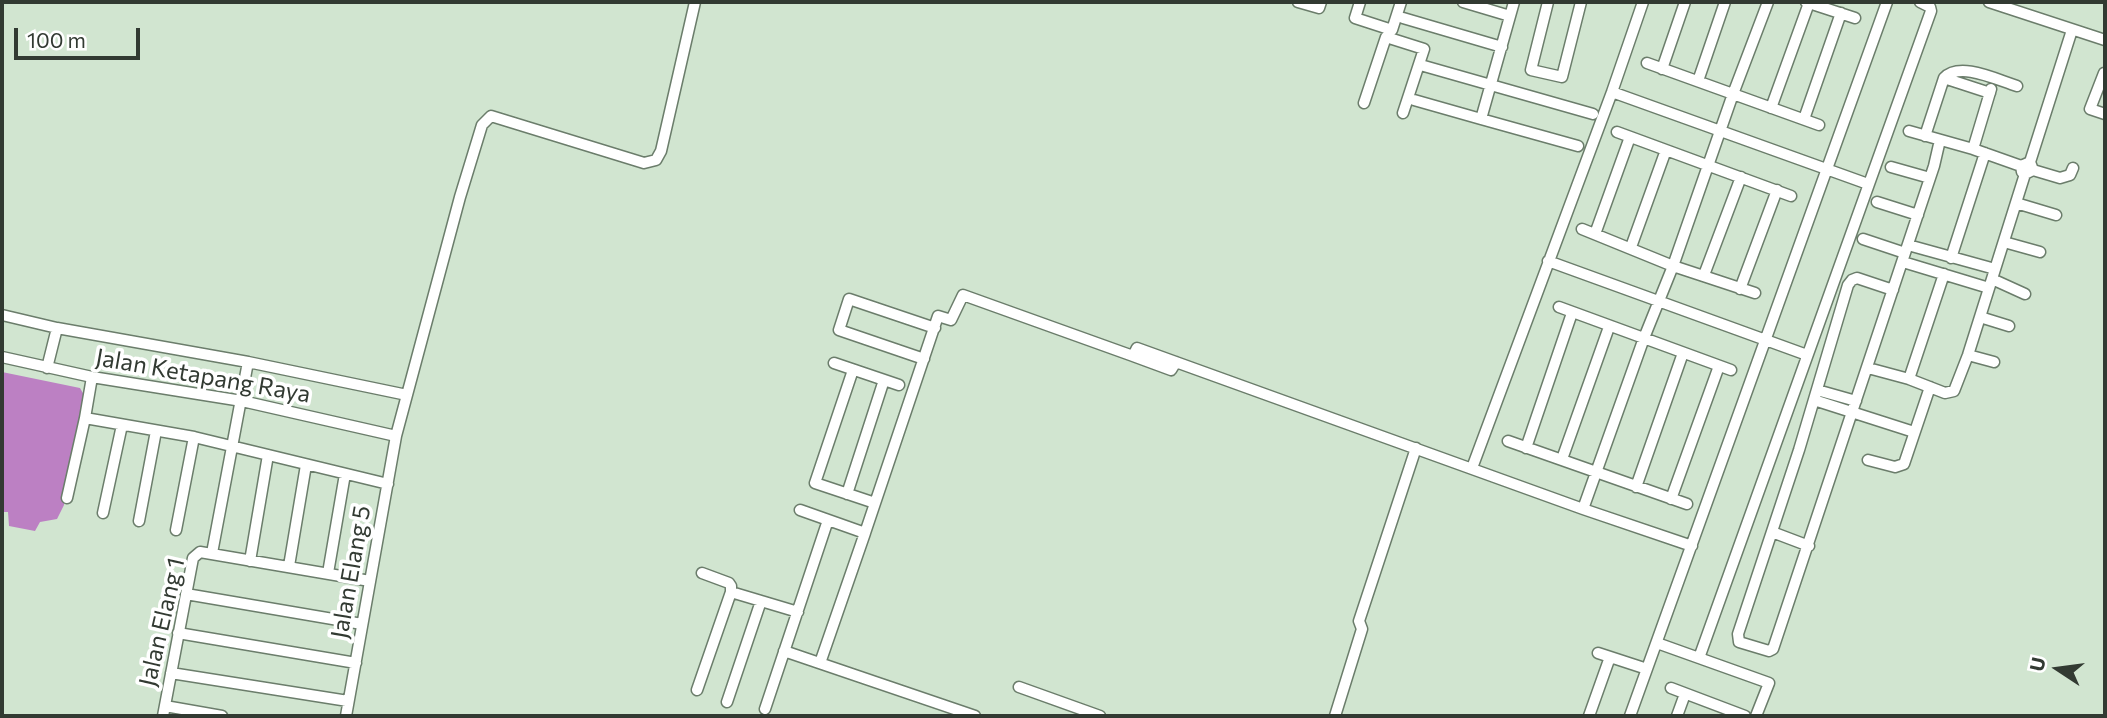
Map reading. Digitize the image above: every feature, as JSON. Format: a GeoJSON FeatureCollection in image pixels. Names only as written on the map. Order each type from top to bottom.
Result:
{"type":"FeatureCollection","features":[{"type":"Feature","properties":{"kind":"street","name":"Jalan Elang 5"},"geometry":{"type":"LineString","coordinates":[[346,716],[396,436],[460,197],[486,119],[491,116],[644,163],[656,160],[661,150],[695,2]]}},
{"type":"Feature","properties":{"kind":"street"},"geometry":{"type":"LineString","coordinates":[[1298,2],[1320,8],[1321,2]]}},
{"type":"Feature","properties":{"kind":"street"},"geometry":{"type":"LineString","coordinates":[[1360,2],[1355,18],[1424,49],[1403,113]]}},
{"type":"Feature","properties":{"kind":"street"},"geometry":{"type":"LineString","coordinates":[[1364,103],[1401,2]]}},
{"type":"Feature","properties":{"kind":"street"},"geometry":{"type":"LineString","coordinates":[[1463,2],[1510,16]]}},
{"type":"Feature","properties":{"kind":"street"},"geometry":{"type":"LineString","coordinates":[[1481,119],[1514,2]]}},
{"type":"Feature","properties":{"kind":"street"},"geometry":{"type":"LineString","coordinates":[[1548,2],[1531,70],[1562,78],[1581,2]]}},
{"type":"Feature","properties":{"kind":"street"},"geometry":{"type":"LineString","coordinates":[[1472,468],[1643,2]]}},
{"type":"Feature","properties":{"kind":"street"},"geometry":{"type":"LineString","coordinates":[[1662,69],[1685,2]]}},
{"type":"Feature","properties":{"kind":"street"},"geometry":{"type":"LineString","coordinates":[[1698,81],[1725,2]]}},
{"type":"Feature","properties":{"kind":"street"},"geometry":{"type":"LineString","coordinates":[[1583,509],[1768,2]]}},
{"type":"Feature","properties":{"kind":"street"},"geometry":{"type":"LineString","coordinates":[[1771,108],[1808,2],[1855,18]]}},
{"type":"Feature","properties":{"kind":"street"},"geometry":{"type":"LineString","coordinates":[[1630,716],[1887,2]]}},
{"type":"Feature","properties":{"kind":"street"},"geometry":{"type":"LineString","coordinates":[[1699,658],[1931,11],[1930,7],[1920,2]]}},
{"type":"Feature","properties":{"kind":"street"},"geometry":{"type":"LineString","coordinates":[[1989,2],[2105,40]]}},
{"type":"Feature","properties":{"kind":"street"},"geometry":{"type":"LineString","coordinates":[[1804,119],[1841,13]]}},
{"type":"Feature","properties":{"kind":"street"},"geometry":{"type":"LineString","coordinates":[[1403,18],[1502,47]]}},
{"type":"Feature","properties":{"kind":"street"},"geometry":{"type":"LineString","coordinates":[[1868,368],[1909,379],[1945,393],[1954,391],[1968,355],[2071,30]]}},
{"type":"Feature","properties":{"kind":"street"},"geometry":{"type":"LineString","coordinates":[[1647,63],[1819,125]]}},
{"type":"Feature","properties":{"kind":"street"},"geometry":{"type":"LineString","coordinates":[[1424,66],[1593,114]]}},
{"type":"Feature","properties":{"kind":"street"},"geometry":{"type":"LineString","coordinates":[[1925,136],[1944,78],[1951,72],[1964,70],[2017,86]]}},
{"type":"Feature","properties":{"kind":"street"},"geometry":{"type":"LineString","coordinates":[[2104,73],[2090,109],[2105,114]]}},
{"type":"Feature","properties":{"kind":"street"},"geometry":{"type":"LineString","coordinates":[[1944,78],[1990,93]]}},
{"type":"Feature","properties":{"kind":"street"},"geometry":{"type":"LineString","coordinates":[[1973,149],[1995,79]]}},
{"type":"Feature","properties":{"kind":"street"},"geometry":{"type":"LineString","coordinates":[[1612,92],[1868,184]]}},
{"type":"Feature","properties":{"kind":"street"},"geometry":{"type":"LineString","coordinates":[[1414,100],[1578,146]]}},
{"type":"Feature","properties":{"kind":"street"},"geometry":{"type":"LineString","coordinates":[[1909,131],[2060,178],[2070,175],[2073,168]]}},
{"type":"Feature","properties":{"kind":"street"},"geometry":{"type":"LineString","coordinates":[[1617,132],[1791,196]]}},
{"type":"Feature","properties":{"kind":"street"},"geometry":{"type":"LineString","coordinates":[[1595,234],[1630,137]]}},
{"type":"Feature","properties":{"kind":"street"},"geometry":{"type":"LineString","coordinates":[[1893,290],[1857,278],[1848,285],[1816,395],[1738,634],[1739,642],[1746,645],[1769,651],[1773,649],[1868,368],[1930,178],[1940,140]]}},
{"type":"Feature","properties":{"kind":"street"},"geometry":{"type":"LineString","coordinates":[[1631,247],[1666,150]]}},
{"type":"Feature","properties":{"kind":"street"},"geometry":{"type":"LineString","coordinates":[[1951,258],[1985,153]]}},
{"type":"Feature","properties":{"kind":"street"},"geometry":{"type":"LineString","coordinates":[[1891,167],[1930,178]]}},
{"type":"Feature","properties":{"kind":"street"},"geometry":{"type":"LineString","coordinates":[[1704,275],[1741,177]]}},
{"type":"Feature","properties":{"kind":"street"},"geometry":{"type":"LineString","coordinates":[[1740,289],[1777,190]]}},
{"type":"Feature","properties":{"kind":"street"},"geometry":{"type":"LineString","coordinates":[[1877,202],[1918,215]]}},
{"type":"Feature","properties":{"kind":"street"},"geometry":{"type":"LineString","coordinates":[[2016,202],[2056,215]]}},
{"type":"Feature","properties":{"kind":"street"},"geometry":{"type":"LineString","coordinates":[[1582,229],[1673,266],[1755,293]]}},
{"type":"Feature","properties":{"kind":"street"},"geometry":{"type":"LineString","coordinates":[[1863,239],[1905,253],[1944,274],[1992,279]]}},
{"type":"Feature","properties":{"kind":"street"},"geometry":{"type":"LineString","coordinates":[[2004,242],[2040,252]]}},
{"type":"Feature","properties":{"kind":"street"},"geometry":{"type":"LineString","coordinates":[[1905,253],[1951,258],[2025,294]]}},
{"type":"Feature","properties":{"kind":"street"},"geometry":{"type":"LineString","coordinates":[[1548,261],[1807,355]]}},
{"type":"Feature","properties":{"kind":"street"},"geometry":{"type":"LineString","coordinates":[[1909,379],[1944,274]]}},
{"type":"Feature","properties":{"kind":"street"},"geometry":{"type":"LineString","coordinates":[[820,663],[939,316],[951,320],[963,295],[1133,356],[1138,348],[1692,546]]}},
{"type":"Feature","properties":{"kind":"street"},"geometry":{"type":"LineString","coordinates":[[924,359],[839,330],[849,299],[935,328]]}},
{"type":"Feature","properties":{"kind":"street"},"geometry":{"type":"LineString","coordinates":[[1559,307],[1731,370]]}},
{"type":"Feature","properties":{"kind":"street"},"geometry":{"type":"LineString","coordinates":[[1526,447],[1572,313]]}},
{"type":"Feature","properties":{"kind":"street"},"geometry":{"type":"LineString","coordinates":[[2,315],[407,395]]}},
{"type":"Feature","properties":{"kind":"street"},"geometry":{"type":"LineString","coordinates":[[1980,317],[2009,326]]}},
{"type":"Feature","properties":{"kind":"street"},"geometry":{"type":"LineString","coordinates":[[1562,459],[1609,327]]}},
{"type":"Feature","properties":{"kind":"street"},"geometry":{"type":"LineString","coordinates":[[47,368],[57,328]]}},
{"type":"Feature","properties":{"kind":"street"},"geometry":{"type":"LineString","coordinates":[[1636,486],[1683,353]]}},
{"type":"Feature","properties":{"kind":"street"},"geometry":{"type":"LineString","coordinates":[[1968,355],[1994,362]]}},
{"type":"Feature","properties":{"kind":"street","name":"Jalan Ketapang Raya"},"geometry":{"type":"LineString","coordinates":[[2,357],[92,377],[242,401],[396,436]]}},
{"type":"Feature","properties":{"kind":"street"},"geometry":{"type":"LineString","coordinates":[[212,554],[248,362]]}},
{"type":"Feature","properties":{"kind":"street"},"geometry":{"type":"LineString","coordinates":[[834,363],[899,385]]}},
{"type":"Feature","properties":{"kind":"street"},"geometry":{"type":"LineString","coordinates":[[1671,499],[1719,366]]}},
{"type":"Feature","properties":{"kind":"street"},"geometry":{"type":"LineString","coordinates":[[853,370],[816,483],[875,503]]}},
{"type":"Feature","properties":{"kind":"street"},"geometry":{"type":"LineString","coordinates":[[67,498],[92,377]]}},
{"type":"Feature","properties":{"kind":"street"},"geometry":{"type":"LineString","coordinates":[[847,494],[884,380]]}},
{"type":"Feature","properties":{"kind":"street"},"geometry":{"type":"LineString","coordinates":[[1868,460],[1900,467],[1907,458],[1930,387]]}},
{"type":"Feature","properties":{"kind":"street"},"geometry":{"type":"LineString","coordinates":[[1816,395],[1855,407],[1914,432]]}},
{"type":"Feature","properties":{"kind":"street"},"geometry":{"type":"LineString","coordinates":[[85,418],[231,445],[388,484]]}},
{"type":"Feature","properties":{"kind":"street"},"geometry":{"type":"LineString","coordinates":[[103,513],[122,425]]}},
{"type":"Feature","properties":{"kind":"street"},"geometry":{"type":"LineString","coordinates":[[139,521],[156,431]]}},
{"type":"Feature","properties":{"kind":"street"},"geometry":{"type":"LineString","coordinates":[[176,530],[194,437]]}},
{"type":"Feature","properties":{"kind":"street"},"geometry":{"type":"LineString","coordinates":[[1508,441],[1687,504]]}},
{"type":"Feature","properties":{"kind":"street"},"geometry":{"type":"LineString","coordinates":[[1335,716],[1362,629],[1359,621],[1416,448]]}},
{"type":"Feature","properties":{"kind":"street"},"geometry":{"type":"LineString","coordinates":[[250,561],[268,455]]}},
{"type":"Feature","properties":{"kind":"street"},"geometry":{"type":"LineString","coordinates":[[289,566],[306,465]]}},
{"type":"Feature","properties":{"kind":"street"},"geometry":{"type":"LineString","coordinates":[[328,573],[345,474]]}},
{"type":"Feature","properties":{"kind":"street"},"geometry":{"type":"LineString","coordinates":[[800,510],[865,533]]}},
{"type":"Feature","properties":{"kind":"street"},"geometry":{"type":"LineString","coordinates":[[765,709],[828,520]]}},
{"type":"Feature","properties":{"kind":"street"},"geometry":{"type":"LineString","coordinates":[[1772,533],[1809,546]]}},
{"type":"Feature","properties":{"kind":"street","name":"Jalan Elang 1"},"geometry":{"type":"LineString","coordinates":[[164,711],[193,558],[200,552],[370,582]]}},
{"type":"Feature","properties":{"kind":"street"},"geometry":{"type":"LineString","coordinates":[[696,690],[732,586],[702,573]]}},
{"type":"Feature","properties":{"kind":"street"},"geometry":{"type":"LineString","coordinates":[[730,592],[798,612]]}},
{"type":"Feature","properties":{"kind":"street"},"geometry":{"type":"LineString","coordinates":[[186,594],[362,624]]}},
{"type":"Feature","properties":{"kind":"street"},"geometry":{"type":"LineString","coordinates":[[727,702],[761,601]]}},
{"type":"Feature","properties":{"kind":"street"},"geometry":{"type":"LineString","coordinates":[[178,633],[356,663]]}},
{"type":"Feature","properties":{"kind":"street"},"geometry":{"type":"LineString","coordinates":[[1657,643],[1774,685],[1756,716]]}},
{"type":"Feature","properties":{"kind":"street"},"geometry":{"type":"LineString","coordinates":[[784,651],[975,716]]}},
{"type":"Feature","properties":{"kind":"street"},"geometry":{"type":"LineString","coordinates":[[1598,653],[1647,670]]}},
{"type":"Feature","properties":{"kind":"street"},"geometry":{"type":"LineString","coordinates":[[1588,716],[1610,657]]}},
{"type":"Feature","properties":{"kind":"street"},"geometry":{"type":"LineString","coordinates":[[171,673],[348,701]]}},
{"type":"Feature","properties":{"kind":"street"},"geometry":{"type":"LineString","coordinates":[[1019,687],[1100,716]]}},
{"type":"Feature","properties":{"kind":"street"},"geometry":{"type":"LineString","coordinates":[[1671,688],[1720,712],[1745,716]]}},
{"type":"Feature","properties":{"kind":"street"},"geometry":{"type":"LineString","coordinates":[[1677,716],[1685,694]]}},
{"type":"Feature","properties":{"kind":"street"},"geometry":{"type":"LineString","coordinates":[[164,711],[222,716]]}},
{"type":"Feature","properties":{"kind":"shaded area"},"geometry":{"type":"Polygon","coordinates":[[[2,372],[80,388],[84,395],[64,505],[57,519],[40,522],[35,531],[9,526],[8,512],[2,512],[2,372]]]}}]}
